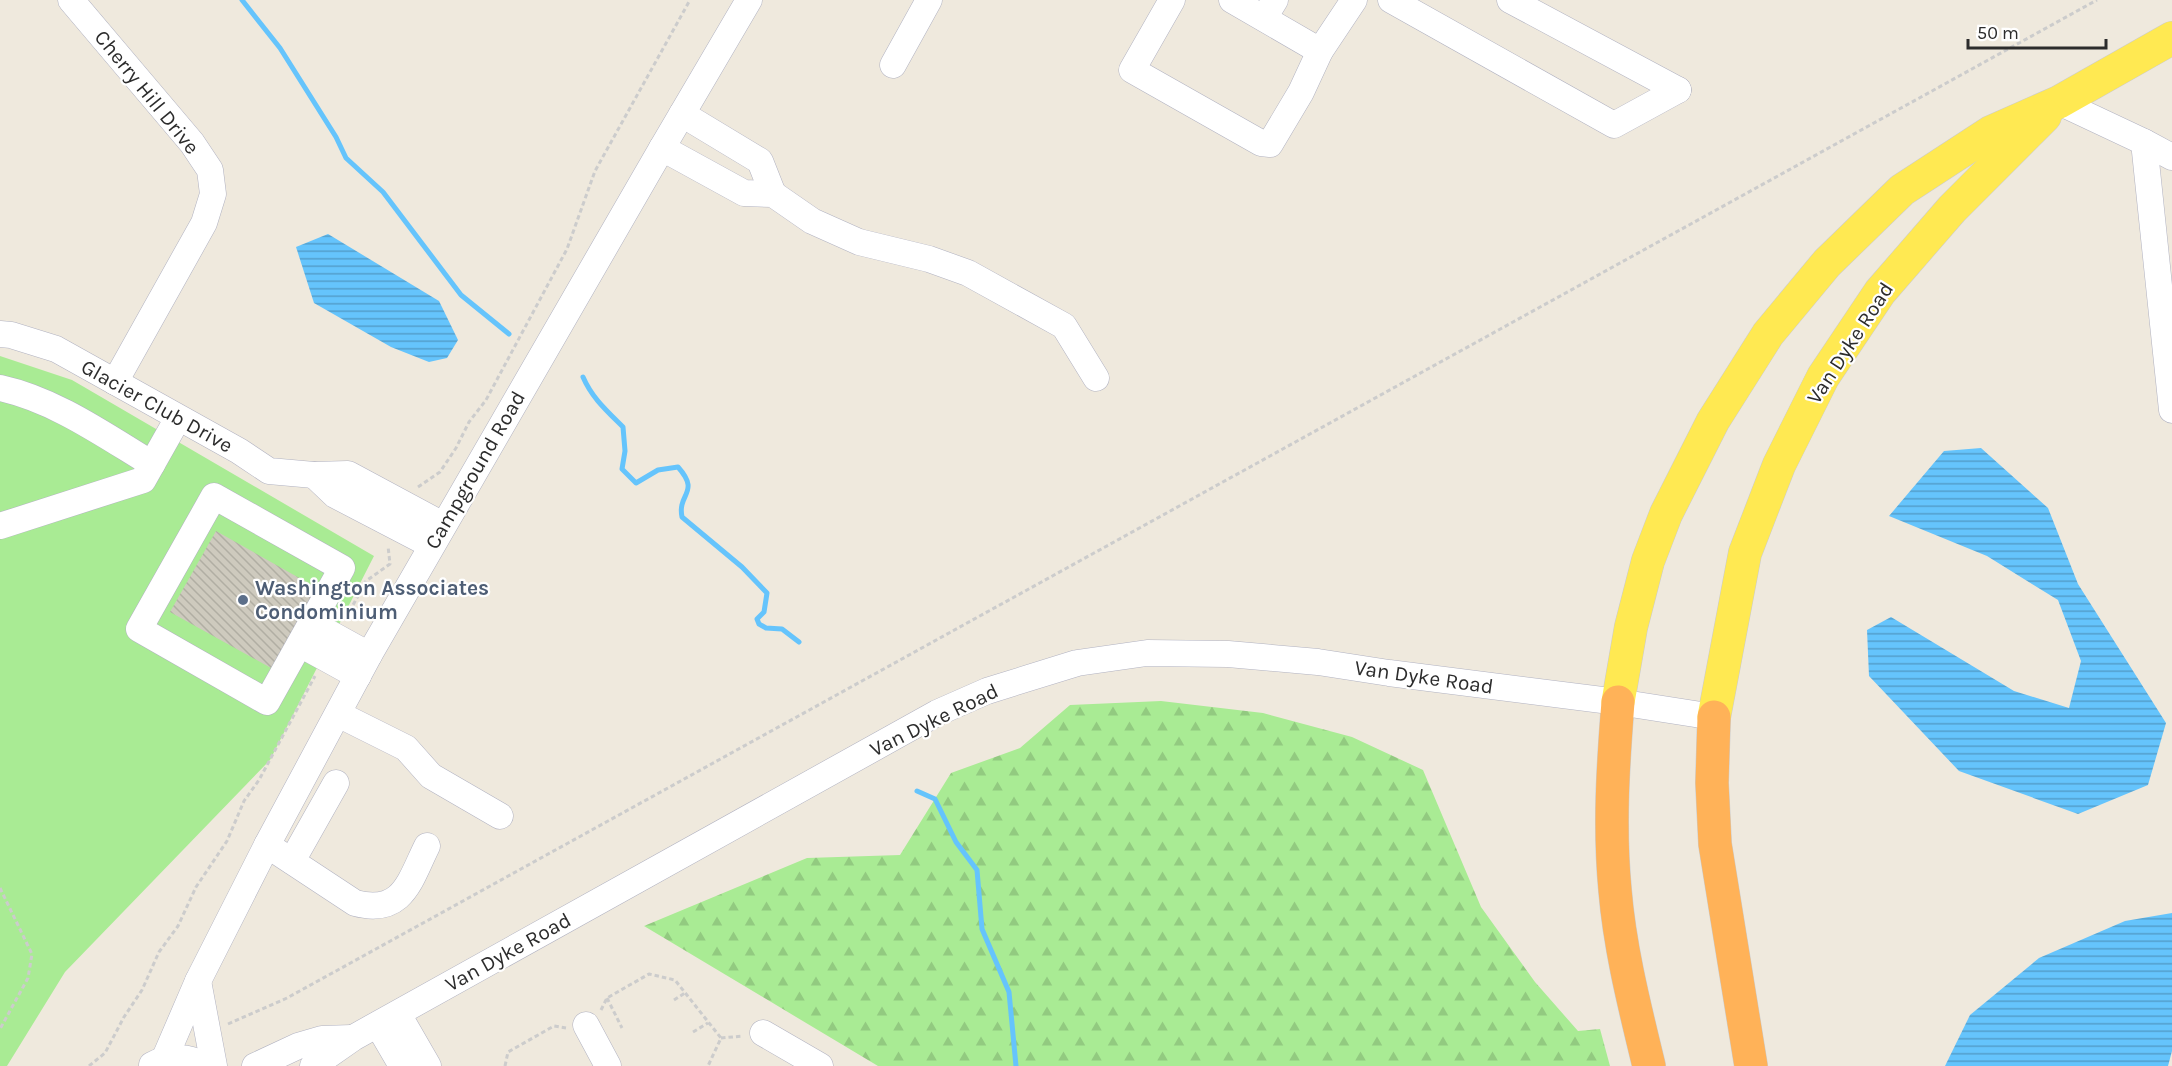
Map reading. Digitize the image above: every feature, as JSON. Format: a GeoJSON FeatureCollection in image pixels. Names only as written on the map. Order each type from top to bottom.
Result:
{"type":"FeatureCollection","features":[{"type":"Feature","properties":{"kind":"highway"},"geometry":{"type":"LineString","coordinates":[[1618,702],[1612,788],[1615,891],[1629,982],[1649,1066]]}},
{"type":"Feature","properties":{"kind":"highway"},"geometry":{"type":"LineString","coordinates":[[1714,717],[1712,783],[1715,843],[1751,1066]]}},
{"type":"Feature","properties":{"kind":"main road","name":"Van Dyke Road"},"geometry":{"type":"LineString","coordinates":[[1618,702],[1631,627],[1648,561],[1666,514],[1713,421],[1768,334],[1827,263],[1902,190],[1991,132],[2059,102],[2172,38]]}},
{"type":"Feature","properties":{"kind":"main road","name":"Van Dyke Road"},"geometry":{"type":"LineString","coordinates":[[1714,717],[1745,553],[1779,465],[1823,377],[1880,292],[1952,209],[2059,102]]}},
{"type":"Feature","properties":{"kind":"street","name":"Cherry Hill Drive"},"geometry":{"type":"LineString","coordinates":[[70,0],[192,143],[210,170],[213,194],[204,223],[115,382]]}},
{"type":"Feature","properties":{"kind":"street","name":"Campground Road"},"geometry":{"type":"LineString","coordinates":[[158,1063],[267,845],[363,666],[437,535],[750,0]]}},
{"type":"Feature","properties":{"kind":"street"},"geometry":{"type":"LineString","coordinates":[[893,65],[929,0]]}},
{"type":"Feature","properties":{"kind":"street"},"geometry":{"type":"LineString","coordinates":[[1172,0],[1132,70],[1261,143],[1270,144],[1301,92],[1320,51],[1354,0]]}},
{"type":"Feature","properties":{"kind":"street"},"geometry":{"type":"LineString","coordinates":[[1232,0],[1270,9],[1320,51]]}},
{"type":"Feature","properties":{"kind":"street"},"geometry":{"type":"LineString","coordinates":[[1391,0],[1614,125],[1678,90],[1510,0]]}},
{"type":"Feature","properties":{"kind":"street"},"geometry":{"type":"LineString","coordinates":[[2059,102],[2172,157]]}},
{"type":"Feature","properties":{"kind":"street"},"geometry":{"type":"LineString","coordinates":[[682,114],[760,161],[773,194]]}},
{"type":"Feature","properties":{"kind":"street"},"geometry":{"type":"LineString","coordinates":[[2144,142],[2169,340],[2172,410]]}},
{"type":"Feature","properties":{"kind":"street"},"geometry":{"type":"LineString","coordinates":[[662,148],[744,193],[773,194],[812,221],[859,242],[929,259],[968,273],[1064,326],[1096,378]]}},
{"type":"Feature","properties":{"kind":"street","name":"Glacier Club Drive"},"geometry":{"type":"LineString","coordinates":[[0,334],[11,335],[56,349],[269,471],[314,475],[348,474],[382,506],[437,535]]}},
{"type":"Feature","properties":{"kind":"street"},"geometry":{"type":"LineString","coordinates":[[0,387],[24,393],[51,405],[152,464]]}},
{"type":"Feature","properties":{"kind":"street"},"geometry":{"type":"LineString","coordinates":[[0,526],[143,480],[178,417]]}},
{"type":"Feature","properties":{"kind":"street"},"geometry":{"type":"LineString","coordinates":[[214,496],[342,568],[306,633],[267,702],[139,629],[214,496]]}},
{"type":"Feature","properties":{"kind":"street"},"geometry":{"type":"LineString","coordinates":[[306,633],[363,666]]}},
{"type":"Feature","properties":{"kind":"street","name":"Van Dyke Road"},"geometry":{"type":"LineString","coordinates":[[313,1066],[353,1038],[937,714],[987,691],[1077,663],[1147,653],[1228,654],[1318,662],[1714,717]]}},
{"type":"Feature","properties":{"kind":"street"},"geometry":{"type":"LineString","coordinates":[[338,714],[406,748],[431,776],[500,816]]}},
{"type":"Feature","properties":{"kind":"street"},"geometry":{"type":"LineString","coordinates":[[292,861],[336,783]]}},
{"type":"Feature","properties":{"kind":"street"},"geometry":{"type":"LineString","coordinates":[[267,845],[355,903],[368,906],[392,902],[400,896],[427,846]]}},
{"type":"Feature","properties":{"kind":"street"},"geometry":{"type":"LineString","coordinates":[[198,981],[214,1066]]}},
{"type":"Feature","properties":{"kind":"street"},"geometry":{"type":"LineString","coordinates":[[388,1019],[402,1066]]}},
{"type":"Feature","properties":{"kind":"street"},"geometry":{"type":"LineString","coordinates":[[388,1019],[428,1066]]}},
{"type":"Feature","properties":{"kind":"street"},"geometry":{"type":"LineString","coordinates":[[584,1022],[608,1066]]}},
{"type":"Feature","properties":{"kind":"street"},"geometry":{"type":"LineString","coordinates":[[763,1033],[820,1066]]}},
{"type":"Feature","properties":{"kind":"street","name":"Van Dyke Road"},"geometry":{"type":"LineString","coordinates":[[255,1066],[298,1046],[322,1039],[353,1038]]}},
{"type":"Feature","properties":{"kind":"street"},"geometry":{"type":"LineString","coordinates":[[158,1063],[187,1058],[206,1066]]}},
{"type":"Feature","properties":{"kind":"path"},"geometry":{"type":"LineString","coordinates":[[208,1033],[287,998],[2097,0]]}},
{"type":"Feature","properties":{"kind":"path"},"geometry":{"type":"LineString","coordinates":[[0,888],[32,954],[28,978],[0,1029]]}},
{"type":"Feature","properties":{"kind":"path"},"geometry":{"type":"LineString","coordinates":[[505,1066],[508,1052],[554,1026],[584,1022],[606,998],[649,974],[675,980],[721,1038],[708,1066]]}},
{"type":"Feature","properties":{"kind":"path"},"geometry":{"type":"LineString","coordinates":[[674,1000],[685,993]]}},
{"type":"Feature","properties":{"kind":"path"},"geometry":{"type":"LineString","coordinates":[[606,998],[622,1028]]}},
{"type":"Feature","properties":{"kind":"path"},"geometry":{"type":"LineString","coordinates":[[693,1032],[708,1023]]}},
{"type":"Feature","properties":{"kind":"green space"},"geometry":{"type":"Polygon","coordinates":[[[0,356],[72,380],[374,556],[270,760],[65,972],[7,1066],[0,1066],[0,356]]]}},
{"type":"Feature","properties":{"kind":"green space"},"geometry":{"type":"Polygon","coordinates":[[[1161,701],[1263,713],[1352,737],[1423,770],[1481,907],[1535,982],[1578,1031],[1600,1029],[1610,1066],[878,1066],[644,926],[807,858],[900,855],[951,773],[1020,748],[1070,705],[1161,701]]]}},
{"type":"Feature","properties":{"kind":"water"},"geometry":{"type":"Polygon","coordinates":[[[328,234],[439,301],[458,340],[447,358],[429,362],[391,347],[314,303],[296,247],[328,234]]]}},
{"type":"Feature","properties":{"kind":"water"},"geometry":{"type":"Polygon","coordinates":[[[1981,448],[2048,508],[2078,584],[2166,723],[2148,785],[2078,814],[1959,771],[1869,676],[1867,630],[1891,617],[2014,691],[2069,708],[2081,661],[2058,600],[1987,556],[1889,516],[1944,451],[1981,448]]]}},
{"type":"Feature","properties":{"kind":"water"},"geometry":{"type":"Polygon","coordinates":[[[2172,913],[2172,1051],[2168,1066],[1945,1066],[1970,1015],[2039,958],[2125,921],[2172,913]]]}},
{"type":"Feature","properties":{"kind":"building","name":"Washington Associates Condominium"},"geometry":{"type":"Polygon","coordinates":[[[216,531],[317,588],[271,668],[170,612],[216,531]]]}},
{"type":"Feature","properties":{"kind":"waterway"},"geometry":{"type":"LineString","coordinates":[[242,0],[280,48],[336,137],[346,158],[383,192],[461,295],[509,334]]}},
{"type":"Feature","properties":{"kind":"waterway"},"geometry":{"type":"LineString","coordinates":[[583,377],[595,398],[623,427],[625,451],[622,469],[636,483],[658,470],[678,467],[688,482],[687,493],[682,503],[682,517],[742,567],[767,593],[764,612],[757,619],[759,624],[766,628],[782,629],[799,642]]}},
{"type":"Feature","properties":{"kind":"waterway"},"geometry":{"type":"LineString","coordinates":[[917,791],[935,799],[956,842],[977,870],[982,929],[1009,992],[1016,1066]]}},
{"type":"Feature","properties":{"kind":"place","name":"Washington Associates Condominium"},"geometry":{"type":"Point","coordinates":[243,600]}}]}
